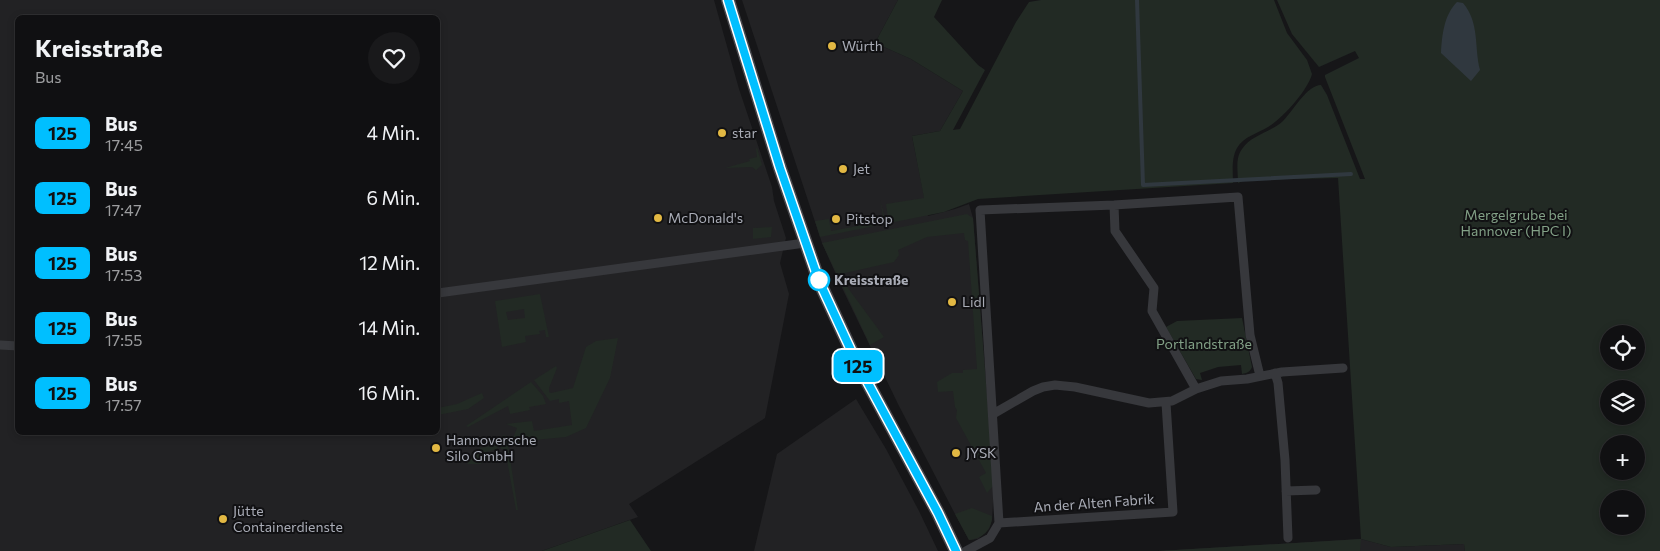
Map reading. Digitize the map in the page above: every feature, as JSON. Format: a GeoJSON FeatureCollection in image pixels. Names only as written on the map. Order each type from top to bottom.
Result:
{"type":"FeatureCollection","features":[{"type":"Feature","properties":{"kind":"main road"},"geometry":{"type":"LineString","coordinates":[[728,0],[805,243],[829,304],[852,353],[938,513],[956,551]]}},
{"type":"Feature","properties":{"kind":"street"},"geometry":{"type":"LineString","coordinates":[[966,551],[990,538],[998,523],[980,210],[1238,198],[1250,335],[1260,376]]}},
{"type":"Feature","properties":{"kind":"street"},"geometry":{"type":"LineString","coordinates":[[1114,205],[1115,231],[1154,288],[1152,311],[1196,388]]}},
{"type":"Feature","properties":{"kind":"street"},"geometry":{"type":"LineString","coordinates":[[440,293],[805,243]]}},
{"type":"Feature","properties":{"kind":"street"},"geometry":{"type":"LineString","coordinates":[[0,345],[15,346]]}},
{"type":"Feature","properties":{"kind":"street"},"geometry":{"type":"LineString","coordinates":[[993,414],[1042,386],[1075,387],[1149,403],[1166,403],[1196,388],[1221,381],[1275,373],[1343,368]]}},
{"type":"Feature","properties":{"kind":"street"},"geometry":{"type":"LineString","coordinates":[[1275,373],[1278,383],[1288,538]]}},
{"type":"Feature","properties":{"kind":"street","name":"An der Alten Fabrik"},"geometry":{"type":"LineString","coordinates":[[998,523],[1173,512],[1166,403]]}},
{"type":"Feature","properties":{"kind":"street"},"geometry":{"type":"LineString","coordinates":[[1286,491],[1316,490]]}},
{"type":"Feature","properties":{"kind":"shaded area"},"geometry":{"type":"Polygon","coordinates":[[[0,0],[714,0],[739,89],[772,187],[774,201],[786,238],[780,263],[789,294],[765,418],[629,504],[638,517],[542,551],[0,551],[0,0]]]}},
{"type":"Feature","properties":{"kind":"shaded area"},"geometry":{"type":"Polygon","coordinates":[[[742,0],[898,0],[875,43],[911,59],[963,91],[940,131],[912,136],[928,216],[969,204],[973,218],[994,485],[992,520],[989,529],[978,539],[969,540],[955,514],[898,404],[822,243],[742,0]]]}},
{"type":"Feature","properties":{"kind":"shaded area"},"geometry":{"type":"Polygon","coordinates":[[[1457,2],[1463,3],[1472,19],[1474,27],[1480,70],[1471,81],[1441,53],[1446,19],[1457,2]]]}},
{"type":"Feature","properties":{"kind":"shaded area"},"geometry":{"type":"Polygon","coordinates":[[[856,399],[886,449],[938,551],[754,551],[777,454],[856,399]]]}},
{"type":"Feature","properties":{"kind":"shaded area"},"geometry":{"type":"Polygon","coordinates":[[[1361,539],[1391,547],[1464,544],[1465,551],[1158,551],[1361,539]]]}},
{"type":"Feature","properties":{"kind":"green space"},"geometry":{"type":"Polygon","coordinates":[[[898,0],[942,0],[934,17],[978,65],[985,70],[953,130],[960,129],[1016,22],[1029,2],[1041,0],[1274,0],[1287,33],[1307,60],[1312,74],[1306,88],[1281,117],[1268,127],[1247,138],[1237,148],[1234,157],[1233,183],[978,199],[944,212],[820,237],[815,221],[829,219],[831,231],[884,221],[880,200],[885,219],[888,218],[886,204],[924,198],[912,136],[940,131],[963,91],[911,59],[875,43],[898,0]]]}},
{"type":"Feature","properties":{"kind":"green space","name":"Mergelgrube bei Hannover (HPC I)"},"geometry":{"type":"Polygon","coordinates":[[[1277,0],[1660,0],[1660,551],[1465,551],[1464,544],[1391,547],[1361,539],[1338,178],[1245,180],[1238,183],[1238,157],[1246,144],[1283,121],[1305,94],[1316,86],[1321,85],[1327,95],[1360,179],[1365,179],[1325,77],[1325,75],[1359,58],[1355,51],[1319,67],[1292,34],[1277,0]]]}},
{"type":"Feature","properties":{"kind":"green space"},"geometry":{"type":"Polygon","coordinates":[[[757,148],[762,165],[756,170],[752,167],[725,168],[750,161],[749,159],[757,157],[757,148]]]}},
{"type":"Feature","properties":{"kind":"green space"},"geometry":{"type":"Polygon","coordinates":[[[967,214],[973,218],[994,485],[987,493],[979,477],[986,473],[956,418],[957,410],[953,391],[938,392],[937,382],[952,373],[963,373],[963,370],[977,369],[968,241],[965,240],[964,233],[927,237],[898,250],[899,255],[894,262],[845,273],[842,280],[884,337],[870,345],[822,243],[967,214]]]}},
{"type":"Feature","properties":{"kind":"green space"},"geometry":{"type":"Polygon","coordinates":[[[772,227],[771,237],[753,239],[753,228],[772,227]]]}},
{"type":"Feature","properties":{"kind":"green space"},"geometry":{"type":"Polygon","coordinates":[[[540,294],[549,337],[546,337],[545,330],[539,331],[540,334],[525,336],[526,342],[502,347],[495,301],[540,294]],[[524,309],[506,312],[508,320],[525,318],[524,309]]]}},
{"type":"Feature","properties":{"kind":"green space","name":"Portlandstraße"},"geometry":{"type":"Polygon","coordinates":[[[1242,318],[1251,369],[1242,374],[1241,365],[1218,367],[1200,373],[1202,380],[1196,379],[1166,327],[1177,321],[1242,318]]]}},
{"type":"Feature","properties":{"kind":"green space"},"geometry":{"type":"Polygon","coordinates":[[[618,338],[610,378],[586,428],[566,437],[523,441],[508,445],[518,510],[516,510],[505,449],[501,449],[500,441],[503,435],[513,438],[517,428],[506,424],[532,421],[534,431],[572,425],[569,401],[559,403],[559,399],[550,401],[534,380],[556,366],[549,392],[573,388],[586,347],[596,341],[618,338]]]}},
{"type":"Feature","properties":{"kind":"green space"},"geometry":{"type":"Polygon","coordinates":[[[531,382],[543,396],[546,404],[529,407],[530,410],[510,414],[508,406],[468,427],[466,426],[531,382]]]}},
{"type":"Feature","properties":{"kind":"green space"},"geometry":{"type":"Polygon","coordinates":[[[482,393],[484,398],[468,409],[440,415],[440,408],[457,404],[482,393]]]}},
{"type":"Feature","properties":{"kind":"green space"},"geometry":{"type":"Polygon","coordinates":[[[497,445],[498,449],[486,452],[481,464],[467,464],[480,448],[497,445]]]}},
{"type":"Feature","properties":{"kind":"green space"},"geometry":{"type":"Polygon","coordinates":[[[972,508],[992,516],[992,521],[982,536],[969,540],[955,514],[972,508]]]}},
{"type":"Feature","properties":{"kind":"green space"},"geometry":{"type":"Polygon","coordinates":[[[630,520],[651,551],[542,551],[630,520]]]}},
{"type":"Feature","properties":{"kind":"green space"},"geometry":{"type":"Polygon","coordinates":[[[1361,539],[1360,551],[1158,551],[1361,539]]]}},
{"type":"Feature","properties":{"kind":"waterway"},"geometry":{"type":"LineString","coordinates":[[1137,0],[1143,185],[1351,174]]}},
{"type":"Feature","properties":{"kind":"bus line","name":"125"},"geometry":{"type":"LineString","coordinates":[[728,0],[780,168],[819,281],[856,361],[938,513],[956,551]]}},
{"type":"Feature","properties":{"kind":"place","name":"Würth"},"geometry":{"type":"Point","coordinates":[832,46]}},
{"type":"Feature","properties":{"kind":"place","name":"star"},"geometry":{"type":"Point","coordinates":[722,133]}},
{"type":"Feature","properties":{"kind":"place","name":"Jet"},"geometry":{"type":"Point","coordinates":[843,169]}},
{"type":"Feature","properties":{"kind":"place","name":"McDonald's"},"geometry":{"type":"Point","coordinates":[658,218]}},
{"type":"Feature","properties":{"kind":"place","name":"Pitstop"},"geometry":{"type":"Point","coordinates":[836,219]}},
{"type":"Feature","properties":{"kind":"place","name":"Kreisstraße"},"geometry":{"type":"Point","coordinates":[819,280]}},
{"type":"Feature","properties":{"kind":"place","name":"Lidl"},"geometry":{"type":"Point","coordinates":[952,302]}},
{"type":"Feature","properties":{"kind":"place","name":"Hannoversche Silo GmbH"},"geometry":{"type":"Point","coordinates":[436,448]}},
{"type":"Feature","properties":{"kind":"place","name":"JYSK"},"geometry":{"type":"Point","coordinates":[956,453]}},
{"type":"Feature","properties":{"kind":"place","name":"Jütte Containerdienste"},"geometry":{"type":"Point","coordinates":[223,519]}}]}
